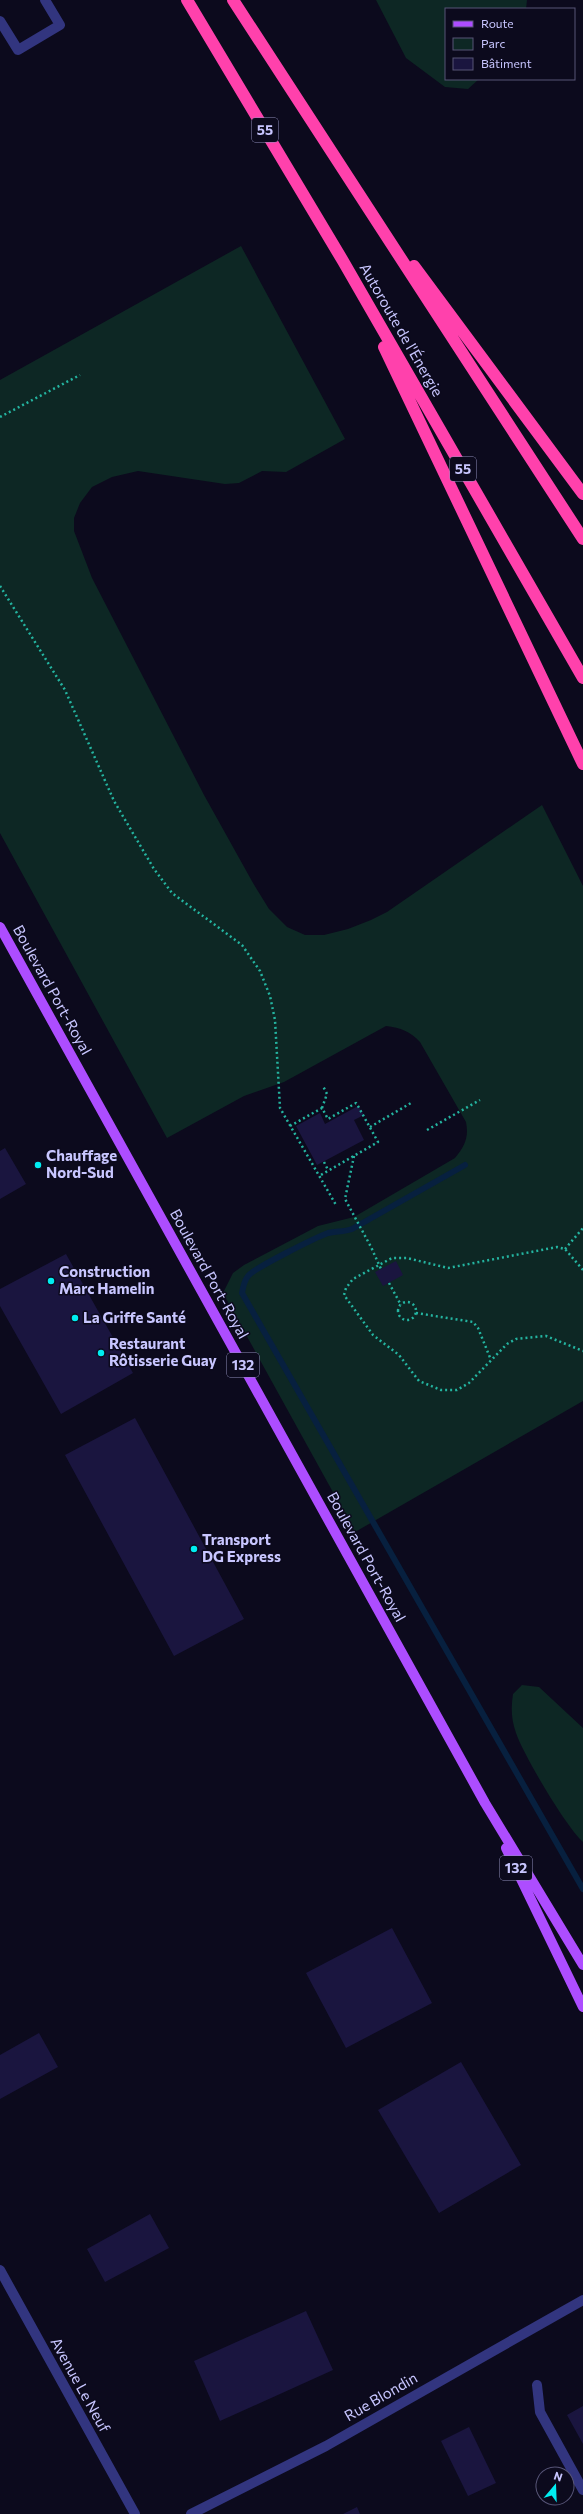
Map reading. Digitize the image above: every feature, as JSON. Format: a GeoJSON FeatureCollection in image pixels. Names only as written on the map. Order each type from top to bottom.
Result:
{"type":"FeatureCollection","features":[{"type":"Feature","properties":{"kind":"highway","name":"Autoroute de l'Énergie"},"geometry":{"type":"LineString","coordinates":[[187,0],[343,261],[583,678]]}},
{"type":"Feature","properties":{"kind":"highway"},"geometry":{"type":"LineString","coordinates":[[233,0],[583,539]]}},
{"type":"Feature","properties":{"kind":"highway"},"geometry":{"type":"LineString","coordinates":[[341,166],[583,494]]}},
{"type":"Feature","properties":{"kind":"highway"},"geometry":{"type":"LineString","coordinates":[[343,261],[583,764]]}},
{"type":"Feature","properties":{"kind":"main road","name":"Boulevard Port-Royal"},"geometry":{"type":"LineString","coordinates":[[0,927],[484,1803],[583,1965]]}},
{"type":"Feature","properties":{"kind":"main road","name":"Boulevard Port-Royal"},"geometry":{"type":"LineString","coordinates":[[484,1803],[583,2007]]}},
{"type":"Feature","properties":{"kind":"street"},"geometry":{"type":"LineString","coordinates":[[0,21],[18,50],[60,25],[45,0]]}},
{"type":"Feature","properties":{"kind":"street","name":"Avenue Le Neuf"},"geometry":{"type":"LineString","coordinates":[[0,2270],[134,2514]]}},
{"type":"Feature","properties":{"kind":"street","name":"Rue Blondin"},"geometry":{"type":"LineString","coordinates":[[190,2514],[326,2446],[583,2300]]}},
{"type":"Feature","properties":{"kind":"street"},"geometry":{"type":"LineString","coordinates":[[538,2385],[540,2412],[583,2490]]}},
{"type":"Feature","properties":{"kind":"path"},"geometry":{"type":"LineString","coordinates":[[0,417],[80,376]]}},
{"type":"Feature","properties":{"kind":"path"},"geometry":{"type":"LineString","coordinates":[[0,586],[65,690],[114,801],[158,876],[172,893],[242,945],[260,971],[270,996],[275,1020],[280,1108],[336,1205]]}},
{"type":"Feature","properties":{"kind":"path"},"geometry":{"type":"LineString","coordinates":[[290,1126],[322,1108],[327,1094],[322,1086]]}},
{"type":"Feature","properties":{"kind":"path"},"geometry":{"type":"LineString","coordinates":[[427,1130],[480,1100]]}},
{"type":"Feature","properties":{"kind":"path"},"geometry":{"type":"LineString","coordinates":[[319,1176],[378,1142],[356,1103],[328,1119],[322,1108]]}},
{"type":"Feature","properties":{"kind":"path"},"geometry":{"type":"LineString","coordinates":[[370,1127],[411,1103]]}},
{"type":"Feature","properties":{"kind":"path"},"geometry":{"type":"LineString","coordinates":[[354,1156],[345,1199],[381,1269]]}},
{"type":"Feature","properties":{"kind":"path"},"geometry":{"type":"LineString","coordinates":[[324,1162],[328,1170]]}},
{"type":"Feature","properties":{"kind":"path"},"geometry":{"type":"LineString","coordinates":[[565,1249],[583,1228]]}},
{"type":"Feature","properties":{"kind":"path"},"geometry":{"type":"LineString","coordinates":[[583,1270],[565,1249],[557,1247],[545,1248],[448,1268],[400,1257],[392,1258],[378,1264],[353,1279],[346,1288],[344,1295],[366,1327],[399,1355],[419,1381],[441,1390],[457,1390],[469,1383],[510,1341],[537,1336],[554,1338],[583,1351]]}},
{"type":"Feature","properties":{"kind":"path"},"geometry":{"type":"LineString","coordinates":[[389,1283],[401,1305],[399,1313],[404,1319],[411,1318],[416,1313]]}},
{"type":"Feature","properties":{"kind":"path"},"geometry":{"type":"LineString","coordinates":[[401,1305],[411,1303],[415,1307],[416,1313]]}},
{"type":"Feature","properties":{"kind":"path"},"geometry":{"type":"LineString","coordinates":[[416,1313],[473,1322],[478,1328],[491,1360]]}},
{"type":"Feature","properties":{"kind":"green space"},"geometry":{"type":"Polygon","coordinates":[[[376,0],[527,0],[526,8],[445,8],[445,80],[478,80],[468,89],[445,87],[406,58],[376,0]]]}},
{"type":"Feature","properties":{"kind":"green space"},"geometry":{"type":"Polygon","coordinates":[[[241,246],[345,439],[286,472],[262,471],[239,483],[225,484],[138,471],[112,477],[92,487],[80,503],[74,518],[74,531],[92,578],[204,795],[269,909],[287,927],[305,935],[324,935],[348,929],[387,912],[542,805],[583,886],[583,1401],[355,1532],[223,1293],[233,1273],[244,1265],[318,1226],[354,1217],[455,1158],[465,1141],[467,1132],[466,1122],[420,1042],[413,1035],[405,1031],[386,1026],[284,1082],[244,1096],[167,1138],[0,833],[0,380],[241,246]]]}},
{"type":"Feature","properties":{"kind":"green space"},"geometry":{"type":"Polygon","coordinates":[[[522,1685],[539,1687],[583,1728],[583,1842],[566,1822],[546,1790],[527,1757],[514,1728],[512,1718],[512,1699],[513,1694],[522,1685]]]}},
{"type":"Feature","properties":{"kind":"building"},"geometry":{"type":"Polygon","coordinates":[[[358,1106],[364,1115],[354,1120],[364,1140],[317,1165],[296,1126],[320,1113],[325,1124],[358,1106]]]}},
{"type":"Feature","properties":{"kind":"building"},"geometry":{"type":"Polygon","coordinates":[[[5,1148],[26,1184],[0,1199],[0,1151],[5,1148]]]}},
{"type":"Feature","properties":{"kind":"building"},"geometry":{"type":"Polygon","coordinates":[[[66,1254],[133,1373],[61,1414],[0,1306],[0,1289],[66,1254]]]}},
{"type":"Feature","properties":{"kind":"building"},"geometry":{"type":"Polygon","coordinates":[[[396,1261],[403,1275],[383,1286],[375,1272],[396,1261]]]}},
{"type":"Feature","properties":{"kind":"building"},"geometry":{"type":"Polygon","coordinates":[[[135,1418],[244,1619],[174,1656],[65,1455],[135,1418]]]}},
{"type":"Feature","properties":{"kind":"building"},"geometry":{"type":"Polygon","coordinates":[[[392,1928],[432,2003],[346,2048],[306,1973],[392,1928]]]}},
{"type":"Feature","properties":{"kind":"building"},"geometry":{"type":"Polygon","coordinates":[[[39,2033],[58,2067],[0,2099],[0,2055],[39,2033]]]}},
{"type":"Feature","properties":{"kind":"building"},"geometry":{"type":"Polygon","coordinates":[[[461,2062],[521,2165],[439,2213],[378,2110],[461,2062]]]}},
{"type":"Feature","properties":{"kind":"building"},"geometry":{"type":"Polygon","coordinates":[[[150,2214],[169,2248],[105,2282],[87,2249],[150,2214]]]}},
{"type":"Feature","properties":{"kind":"building"},"geometry":{"type":"Polygon","coordinates":[[[306,2311],[333,2370],[220,2421],[194,2361],[306,2311]]]}},
{"type":"Feature","properties":{"kind":"building"},"geometry":{"type":"Polygon","coordinates":[[[583,2406],[583,2444],[567,2415],[583,2406]]]}},
{"type":"Feature","properties":{"kind":"building"},"geometry":{"type":"Polygon","coordinates":[[[469,2427],[496,2483],[468,2496],[441,2441],[469,2427]]]}},
{"type":"Feature","properties":{"kind":"building"},"geometry":{"type":"Polygon","coordinates":[[[357,2507],[360,2514],[343,2514],[357,2507]]]}},
{"type":"Feature","properties":{"kind":"waterway"},"geometry":{"type":"LineString","coordinates":[[465,1165],[352,1229],[328,1233],[261,1266],[248,1276],[242,1293],[583,1889]]}},
{"type":"Feature","properties":{"kind":"place","name":"Chauffage Nord-Sud"},"geometry":{"type":"Point","coordinates":[38,1165]}},
{"type":"Feature","properties":{"kind":"place","name":"Construction Marc Hamelin"},"geometry":{"type":"Point","coordinates":[51,1281]}},
{"type":"Feature","properties":{"kind":"place","name":"La Griffe Santé"},"geometry":{"type":"Point","coordinates":[75,1318]}},
{"type":"Feature","properties":{"kind":"place","name":"Restaurant Rôtisserie Guay"},"geometry":{"type":"Point","coordinates":[101,1353]}},
{"type":"Feature","properties":{"kind":"place","name":"Transport DG Express"},"geometry":{"type":"Point","coordinates":[194,1549]}}]}
